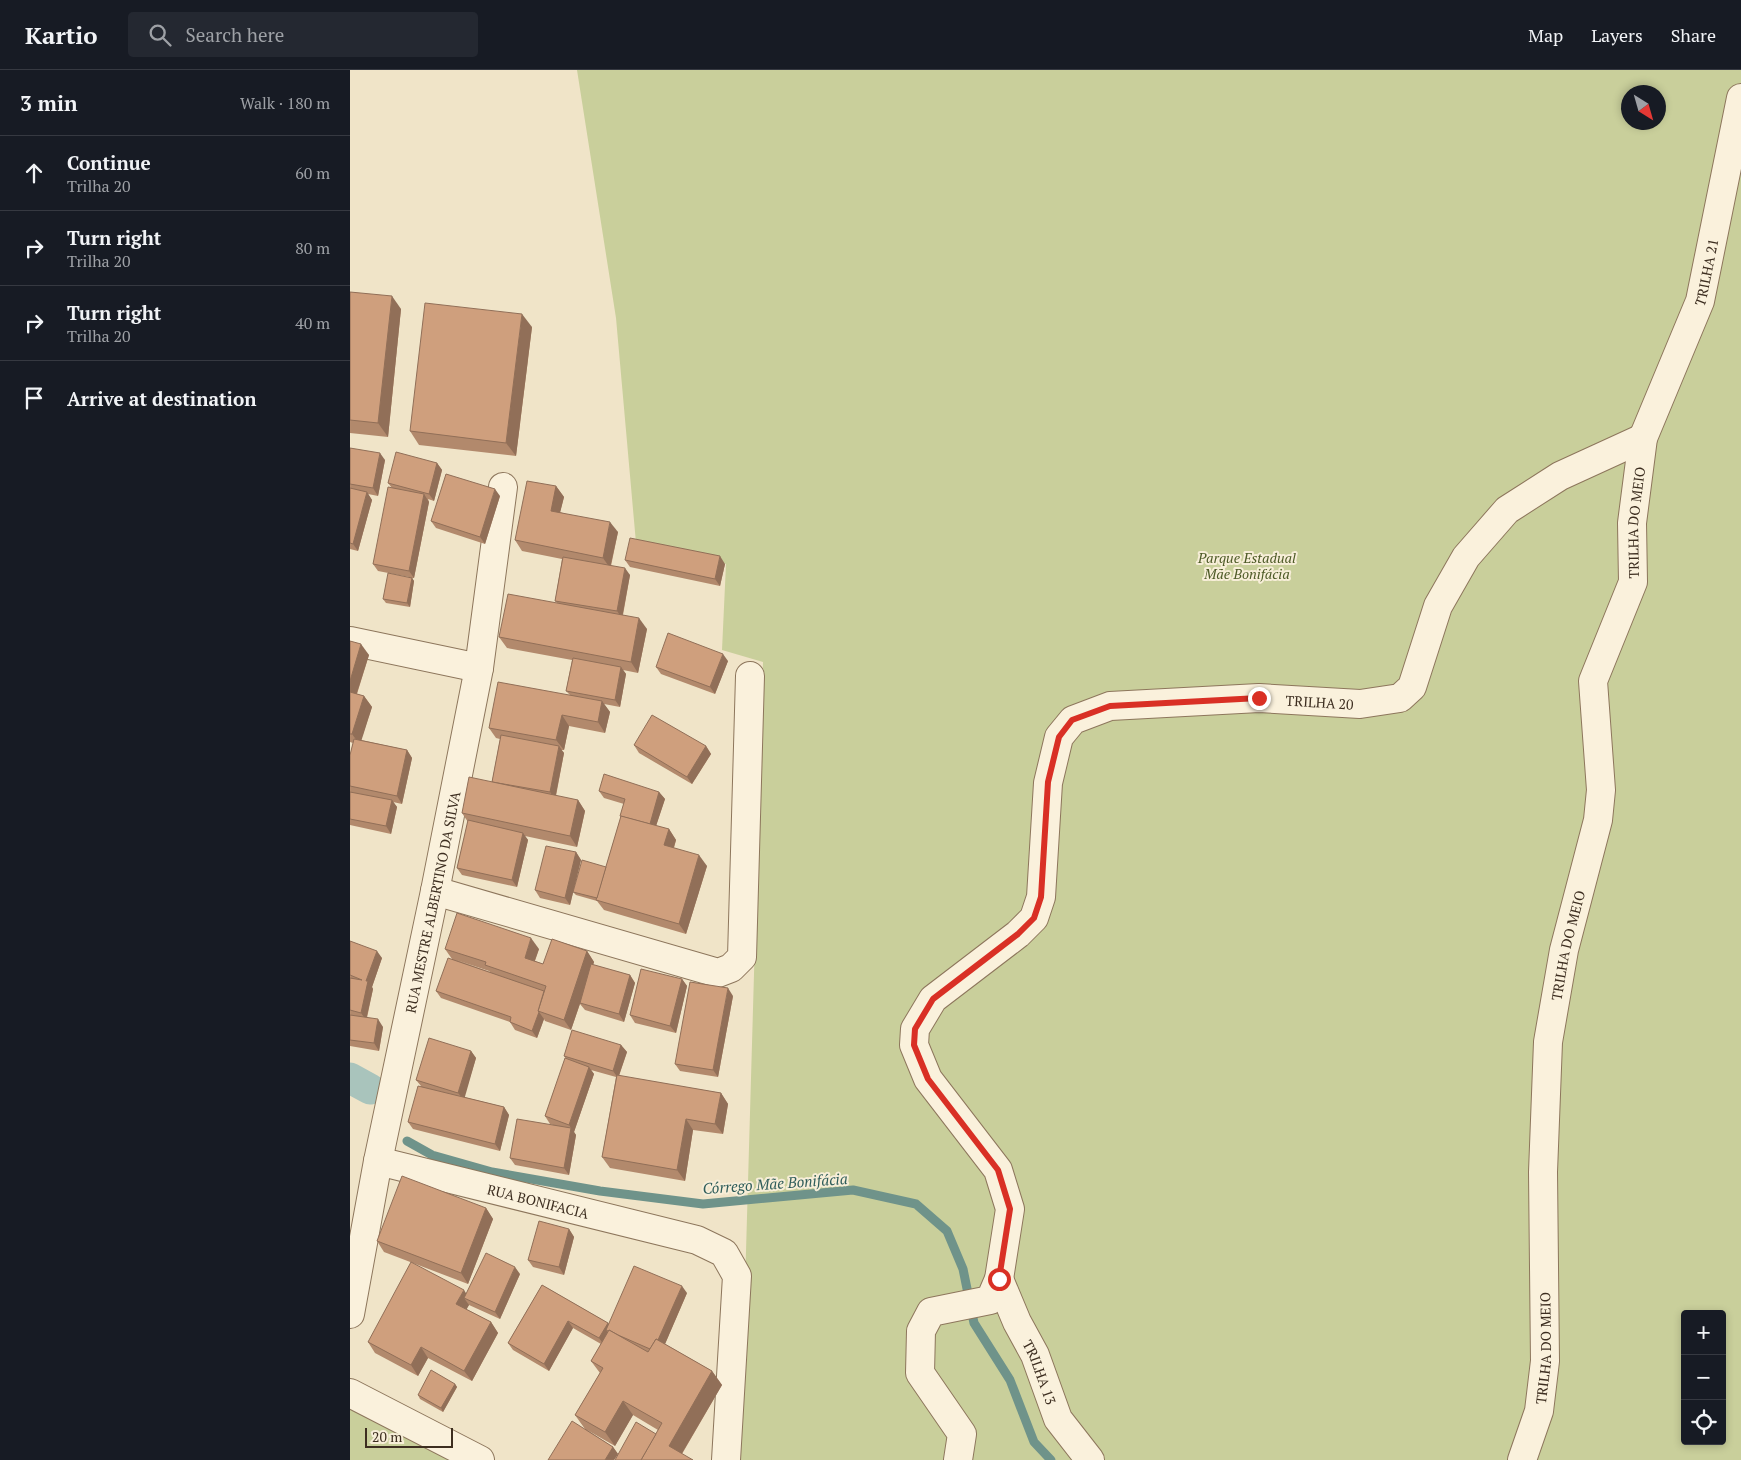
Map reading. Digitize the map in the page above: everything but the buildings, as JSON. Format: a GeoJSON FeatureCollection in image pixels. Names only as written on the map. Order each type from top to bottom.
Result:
{"type":"FeatureCollection","features":[{"type":"Feature","properties":{"kind":"street","name":"TRILHA 21"},"geometry":{"type":"LineString","coordinates":[[1643,438],[1700,301],[1741,98]]}},
{"type":"Feature","properties":{"kind":"street","name":"TRILHA 20"},"geometry":{"type":"LineString","coordinates":[[995,1290],[1010,1209],[998,1170],[928,1079],[914,1045],[915,1029],[933,999],[1018,934],[1034,918],[1041,897],[1048,782],[1059,737],[1072,720],[1110,706],[1259,698],[1360,704],[1400,698],[1412,687],[1438,606],[1456,574],[1466,557],[1507,510],[1560,476],[1643,438]]}},
{"type":"Feature","properties":{"kind":"street","name":"TRILHA DO MEIO"},"geometry":{"type":"LineString","coordinates":[[1522,1460],[1539,1411],[1545,1362],[1543,1172],[1548,1042],[1564,950],[1598,820],[1601,790],[1593,681],[1633,582],[1632,523],[1643,438]]}},
{"type":"Feature","properties":{"kind":"street","name":"RUA MESTRE ALBERTINO DA SILVA"},"geometry":{"type":"LineString","coordinates":[[350,1314],[378,1161],[435,891],[479,668],[503,487]]}},
{"type":"Feature","properties":{"kind":"street"},"geometry":{"type":"LineString","coordinates":[[350,641],[479,668]]}},
{"type":"Feature","properties":{"kind":"street"},"geometry":{"type":"LineString","coordinates":[[435,891],[718,973],[731,968],[742,957],[750,676]]}},
{"type":"Feature","properties":{"kind":"street","name":"RUA BONIFACIA"},"geometry":{"type":"LineString","coordinates":[[378,1161],[697,1240],[724,1253],[738,1276],[726,1460]]}},
{"type":"Feature","properties":{"kind":"street"},"geometry":{"type":"LineString","coordinates":[[958,1460],[962,1434],[920,1374],[921,1331],[931,1312],[951,1308],[995,1290]]}},
{"type":"Feature","properties":{"kind":"street","name":"TRILHA 13"},"geometry":{"type":"LineString","coordinates":[[995,1290],[1017,1322],[1035,1355],[1058,1419],[1090,1460]]}},
{"type":"Feature","properties":{"kind":"street"},"geometry":{"type":"LineString","coordinates":[[350,1393],[480,1460]]}},
{"type":"Feature","properties":{"kind":"green space","name":"Parque Estadual Mãe Bonifácia"},"geometry":{"type":"Polygon","coordinates":[[[577,70],[1741,70],[1741,1460],[740,1460],[763,662],[722,650],[726,564],[636,543],[616,318],[577,70]]]}},
{"type":"Feature","properties":{"kind":"green space"},"geometry":{"type":"Polygon","coordinates":[[[350,1403],[460,1460],[350,1460],[350,1403]]]}},
{"type":"Feature","properties":{"kind":"waterway"},"geometry":{"type":"LineString","coordinates":[[350,1078],[370,1089]]}},
{"type":"Feature","properties":{"kind":"waterway","name":"Córrego Mãe Bonifácia"},"geometry":{"type":"LineString","coordinates":[[407,1141],[432,1155],[492,1172],[600,1191],[703,1204],[853,1190],[916,1204],[947,1231],[963,1269],[974,1323],[1010,1380],[1034,1442],[1051,1460]]}},
{"type":"Feature","properties":{"kind":"route"},"geometry":{"type":"LineString","coordinates":[[999,1279],[1010,1209],[998,1170],[928,1079],[914,1045],[915,1029],[933,999],[1018,934],[1034,918],[1041,897],[1048,782],[1059,737],[1072,720],[1110,706],[1259,698]]}}]}
